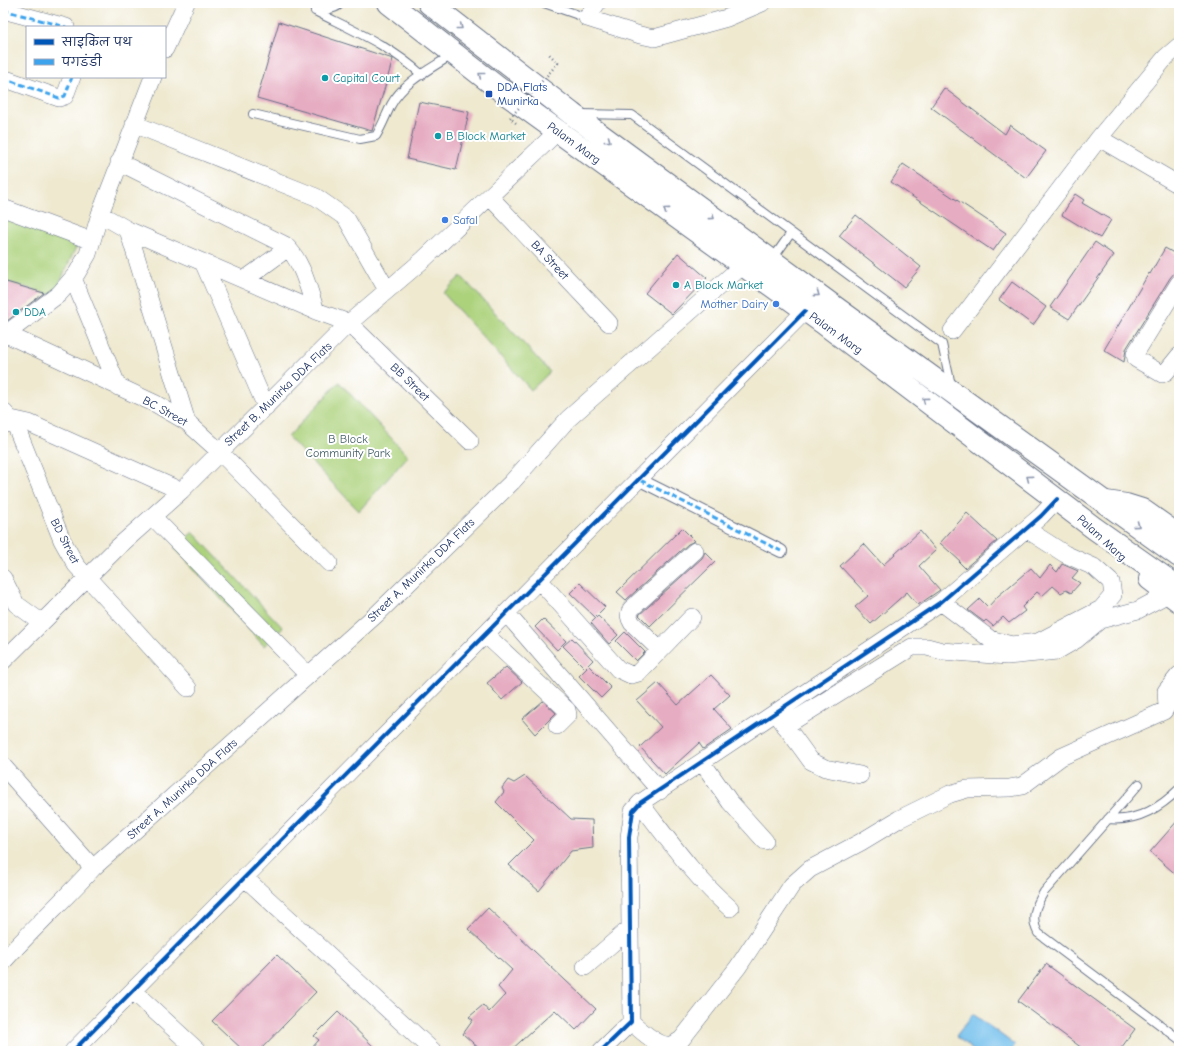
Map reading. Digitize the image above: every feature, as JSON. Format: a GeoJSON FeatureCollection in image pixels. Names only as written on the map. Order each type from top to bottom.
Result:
{"type":"FeatureCollection","features":[{"type":"Feature","properties":{"kind":"main road","name":"Palam Marg"},"geometry":{"type":"LineString","coordinates":[[388,3],[498,88],[805,311],[1057,499],[1176,594]]}},
{"type":"Feature","properties":{"kind":"main road","name":"Palam Marg"},"geometry":{"type":"LineString","coordinates":[[429,3],[572,114],[1106,502],[1135,507],[1179,536]]}},
{"type":"Feature","properties":{"kind":"main road"},"geometry":{"type":"LineString","coordinates":[[1106,502],[1179,556]]}},
{"type":"Feature","properties":{"kind":"street"},"geometry":{"type":"LineString","coordinates":[[166,47],[186,3]]}},
{"type":"Feature","properties":{"kind":"street"},"geometry":{"type":"LineString","coordinates":[[597,3],[587,18],[654,38],[725,10],[762,3]]}},
{"type":"Feature","properties":{"kind":"street"},"geometry":{"type":"LineString","coordinates":[[3,10],[62,26]]}},
{"type":"Feature","properties":{"kind":"street"},"geometry":{"type":"LineString","coordinates":[[952,331],[1099,138],[1166,57],[1179,46]]}},
{"type":"Feature","properties":{"kind":"street"},"geometry":{"type":"LineString","coordinates":[[3,78],[59,98],[65,96],[72,78]]}},
{"type":"Feature","properties":{"kind":"street"},"geometry":{"type":"LineString","coordinates":[[4,335],[59,294],[73,278],[84,261],[119,162],[153,78]]}},
{"type":"Feature","properties":{"kind":"street"},"geometry":{"type":"LineString","coordinates":[[134,124],[316,197],[346,218],[387,290]]}},
{"type":"Feature","properties":{"kind":"street","name":"Street B, Munirka DDA Flats"},"geometry":{"type":"LineString","coordinates":[[3,661],[22,645],[41,622],[87,577],[181,491],[219,451],[266,407],[349,323],[424,259],[558,131]]}},
{"type":"Feature","properties":{"kind":"street"},"geometry":{"type":"LineString","coordinates":[[1099,138],[1179,185]]}},
{"type":"Feature","properties":{"kind":"street"},"geometry":{"type":"LineString","coordinates":[[119,162],[288,248],[295,256],[301,267],[316,311]]}},
{"type":"Feature","properties":{"kind":"street","name":"BA Street"},"geometry":{"type":"LineString","coordinates":[[490,197],[610,323]]}},
{"type":"Feature","properties":{"kind":"street"},"geometry":{"type":"LineString","coordinates":[[3,208],[92,241]]}},
{"type":"Feature","properties":{"kind":"street"},"geometry":{"type":"LineString","coordinates":[[100,214],[128,230],[316,311],[349,323]]}},
{"type":"Feature","properties":{"kind":"street"},"geometry":{"type":"LineString","coordinates":[[128,230],[187,422]]}},
{"type":"Feature","properties":{"kind":"street"},"geometry":{"type":"LineString","coordinates":[[244,280],[288,248]]}},
{"type":"Feature","properties":{"kind":"street"},"geometry":{"type":"LineString","coordinates":[[203,262],[266,407]]}},
{"type":"Feature","properties":{"kind":"street","name":"Street A, Munirka DDA Flats"},"geometry":{"type":"LineString","coordinates":[[3,962],[30,931],[69,894],[93,868],[199,775],[378,613],[512,482],[568,419],[742,266]]}},
{"type":"Feature","properties":{"kind":"street"},"geometry":{"type":"LineString","coordinates":[[73,278],[118,387]]}},
{"type":"Feature","properties":{"kind":"street"},"geometry":{"type":"LineString","coordinates":[[1179,283],[1135,354],[1136,359],[1162,374],[1166,372],[1179,356]]}},
{"type":"Feature","properties":{"kind":"street"},"geometry":{"type":"LineString","coordinates":[[73,1051],[640,480],[805,311]]}},
{"type":"Feature","properties":{"kind":"street","name":"BB Street"},"geometry":{"type":"LineString","coordinates":[[349,323],[470,441]]}},
{"type":"Feature","properties":{"kind":"street","name":"BC Street"},"geometry":{"type":"LineString","coordinates":[[4,335],[156,404],[187,422],[219,451],[329,563]]}},
{"type":"Feature","properties":{"kind":"street"},"geometry":{"type":"LineString","coordinates":[[6,419],[30,423],[181,491]]}},
{"type":"Feature","properties":{"kind":"street","name":"BD Street"},"geometry":{"type":"LineString","coordinates":[[6,419],[62,540],[76,565],[188,688]]}},
{"type":"Feature","properties":{"kind":"street"},"geometry":{"type":"LineString","coordinates":[[640,480],[781,551]]}},
{"type":"Feature","properties":{"kind":"street"},"geometry":{"type":"LineString","coordinates":[[781,719],[941,602],[1042,516],[1057,499]]}},
{"type":"Feature","properties":{"kind":"street"},"geometry":{"type":"LineString","coordinates":[[153,517],[308,675]]}},
{"type":"Feature","properties":{"kind":"street"},"geometry":{"type":"LineString","coordinates":[[941,602],[990,639],[1011,645],[1038,642],[1101,609],[1112,595],[1111,582],[1094,567],[1065,554],[1026,529]]}},
{"type":"Feature","properties":{"kind":"street"},"geometry":{"type":"LineString","coordinates":[[660,650],[632,623],[629,619],[629,613],[631,609],[695,551]]}},
{"type":"Feature","properties":{"kind":"street"},"geometry":{"type":"LineString","coordinates":[[3,578],[9,602],[41,622]]}},
{"type":"Feature","properties":{"kind":"street"},"geometry":{"type":"LineString","coordinates":[[540,581],[618,669],[631,675],[638,673],[692,617]]}},
{"type":"Feature","properties":{"kind":"street"},"geometry":{"type":"LineString","coordinates":[[601,1051],[630,1022],[630,821],[633,811],[640,803],[702,762],[912,648],[927,647],[957,652],[1007,656],[1057,651],[1076,640],[1093,624],[1100,620],[1138,610],[1176,594]]}},
{"type":"Feature","properties":{"kind":"street"},"geometry":{"type":"LineString","coordinates":[[507,614],[660,791]]}},
{"type":"Feature","properties":{"kind":"street"},"geometry":{"type":"LineString","coordinates":[[486,634],[567,710],[568,715],[557,726]]}},
{"type":"Feature","properties":{"kind":"street"},"geometry":{"type":"LineString","coordinates":[[630,1022],[655,1040],[664,1044],[672,1045],[681,1040],[738,967],[792,885],[810,869],[861,842],[899,819],[950,794],[967,789],[1010,788],[1022,786],[1061,757],[1164,711],[1167,706],[1166,690],[1179,675]]}},
{"type":"Feature","properties":{"kind":"street"},"geometry":{"type":"LineString","coordinates":[[781,719],[811,761],[817,766],[860,775]]}},
{"type":"Feature","properties":{"kind":"street"},"geometry":{"type":"LineString","coordinates":[[702,762],[730,802],[765,841]]}},
{"type":"Feature","properties":{"kind":"street"},"geometry":{"type":"LineString","coordinates":[[3,766],[93,868]]}},
{"type":"Feature","properties":{"kind":"street"},"geometry":{"type":"LineString","coordinates":[[640,803],[691,868],[717,897],[730,908]]}},
{"type":"Feature","properties":{"kind":"street"},"geometry":{"type":"LineString","coordinates":[[245,878],[433,1051]]}},
{"type":"Feature","properties":{"kind":"street"},"geometry":{"type":"LineString","coordinates":[[585,967],[630,928]]}},
{"type":"Feature","properties":{"kind":"street"},"geometry":{"type":"LineString","coordinates":[[133,991],[198,1051]]}},
{"type":"Feature","properties":{"kind":"lane"},"geometry":{"type":"LineString","coordinates":[[315,7],[329,9],[339,6],[341,3]]}},
{"type":"Feature","properties":{"kind":"lane"},"geometry":{"type":"LineString","coordinates":[[544,3],[587,18]]}},
{"type":"Feature","properties":{"kind":"lane"},"geometry":{"type":"LineString","coordinates":[[315,7],[408,61],[422,74]]}},
{"type":"Feature","properties":{"kind":"lane"},"geometry":{"type":"LineString","coordinates":[[253,114],[360,139],[368,139],[376,136],[391,106],[400,93],[422,74],[454,54]]}},
{"type":"Feature","properties":{"kind":"lane"},"geometry":{"type":"LineString","coordinates":[[572,114],[632,114],[942,344],[953,392]]}},
{"type":"Feature","properties":{"kind":"lane"},"geometry":{"type":"LineString","coordinates":[[772,260],[792,233]]}},
{"type":"Feature","properties":{"kind":"lane"},"geometry":{"type":"LineString","coordinates":[[1140,784],[1044,892],[1037,904],[1034,915],[1034,926],[1038,933],[1176,1035],[1179,1039]]}},
{"type":"Feature","properties":{"kind":"lane"},"geometry":{"type":"LineString","coordinates":[[1108,819],[1131,819],[1144,814],[1169,800],[1179,789]]}},
{"type":"Feature","properties":{"kind":"path"},"geometry":{"type":"LineString","coordinates":[[516,123],[510,118],[558,63],[549,54]]}},
{"type":"Feature","properties":{"kind":"green space"},"geometry":{"type":"Polygon","coordinates":[[[3,209],[80,238],[54,296],[3,281],[3,209]]]}},
{"type":"Feature","properties":{"kind":"green space"},"geometry":{"type":"Polygon","coordinates":[[[461,276],[550,372],[531,390],[443,293],[461,276]]]}},
{"type":"Feature","properties":{"kind":"green space","name":"B Block Community Park"},"geometry":{"type":"Polygon","coordinates":[[[339,382],[408,456],[359,511],[288,437],[339,382]]]}},
{"type":"Feature","properties":{"kind":"green space"},"geometry":{"type":"Polygon","coordinates":[[[193,532],[283,628],[264,646],[175,548],[193,532]]]}},
{"type":"Feature","properties":{"kind":"water"},"geometry":{"type":"Polygon","coordinates":[[[973,1014],[1015,1045],[1010,1051],[974,1051],[956,1036],[973,1014]]]}},
{"type":"Feature","properties":{"kind":"building","name":"Capital Court"},"geometry":{"type":"Polygon","coordinates":[[[279,22],[393,59],[372,131],[257,98],[279,22]]]}},
{"type":"Feature","properties":{"kind":"building"},"geometry":{"type":"Polygon","coordinates":[[[944,88],[1005,134],[1010,125],[1046,151],[1026,178],[931,107],[944,88]]]}},
{"type":"Feature","properties":{"kind":"building","name":"B Block Market"},"geometry":{"type":"Polygon","coordinates":[[[419,102],[469,112],[456,170],[407,159],[419,102]]]}},
{"type":"Feature","properties":{"kind":"building"},"geometry":{"type":"Polygon","coordinates":[[[903,164],[1006,233],[993,251],[891,182],[903,164]]]}},
{"type":"Feature","properties":{"kind":"building"},"geometry":{"type":"Polygon","coordinates":[[[1075,194],[1084,200],[1082,203],[1111,220],[1100,238],[1062,215],[1075,194]]]}},
{"type":"Feature","properties":{"kind":"building"},"geometry":{"type":"Polygon","coordinates":[[[856,215],[921,267],[904,287],[839,236],[856,215]]]}},
{"type":"Feature","properties":{"kind":"building"},"geometry":{"type":"Polygon","coordinates":[[[1095,242],[1114,255],[1069,319],[1050,307],[1095,242]]]}},
{"type":"Feature","properties":{"kind":"building"},"geometry":{"type":"Polygon","coordinates":[[[1165,248],[1179,256],[1179,267],[1170,278],[1126,349],[1124,362],[1104,350],[1165,248]]]}},
{"type":"Feature","properties":{"kind":"building","name":"A Block Market"},"geometry":{"type":"Polygon","coordinates":[[[678,253],[707,278],[672,314],[645,293],[678,253]]]}},
{"type":"Feature","properties":{"kind":"building","name":"DDA"},"geometry":{"type":"Polygon","coordinates":[[[3,281],[44,293],[3,324],[3,281]]]}},
{"type":"Feature","properties":{"kind":"building"},"geometry":{"type":"Polygon","coordinates":[[[1012,282],[1046,307],[1033,325],[999,300],[1012,282]]]}},
{"type":"Feature","properties":{"kind":"building"},"geometry":{"type":"Polygon","coordinates":[[[967,513],[997,541],[965,568],[959,562],[960,561],[940,543],[967,513]]]}},
{"type":"Feature","properties":{"kind":"building"},"geometry":{"type":"Polygon","coordinates":[[[682,528],[695,541],[688,544],[626,600],[617,592],[682,528]]]}},
{"type":"Feature","properties":{"kind":"building"},"geometry":{"type":"Polygon","coordinates":[[[920,531],[936,550],[919,566],[940,590],[918,605],[907,592],[871,624],[855,607],[868,596],[840,566],[864,544],[883,565],[920,531]]]}},
{"type":"Feature","properties":{"kind":"building"},"geometry":{"type":"Polygon","coordinates":[[[705,552],[715,562],[650,626],[639,615],[702,558],[705,552]]]}},
{"type":"Feature","properties":{"kind":"building"},"geometry":{"type":"Polygon","coordinates":[[[1062,564],[1078,571],[1072,578],[1080,583],[1071,593],[1066,590],[1061,593],[1053,586],[1042,596],[1037,592],[1022,607],[1025,611],[1009,623],[1003,617],[993,626],[986,620],[984,622],[968,610],[980,599],[988,607],[998,596],[1031,568],[1040,578],[1050,565],[1057,572],[1062,564]]]}},
{"type":"Feature","properties":{"kind":"building"},"geometry":{"type":"Polygon","coordinates":[[[580,583],[605,607],[595,617],[570,593],[580,583]]]}},
{"type":"Feature","properties":{"kind":"building"},"geometry":{"type":"Polygon","coordinates":[[[598,616],[618,635],[609,644],[591,623],[598,616]]]}},
{"type":"Feature","properties":{"kind":"building"},"geometry":{"type":"Polygon","coordinates":[[[543,619],[566,641],[557,650],[535,627],[543,619]]]}},
{"type":"Feature","properties":{"kind":"building"},"geometry":{"type":"Polygon","coordinates":[[[625,632],[645,652],[636,661],[616,641],[625,632]]]}},
{"type":"Feature","properties":{"kind":"building"},"geometry":{"type":"Polygon","coordinates":[[[572,638],[593,660],[585,668],[563,646],[572,638]]]}},
{"type":"Feature","properties":{"kind":"building"},"geometry":{"type":"Polygon","coordinates":[[[589,666],[611,688],[601,698],[579,676],[589,666]]]}},
{"type":"Feature","properties":{"kind":"building"},"geometry":{"type":"Polygon","coordinates":[[[506,667],[522,682],[502,700],[487,683],[506,667]]]}},
{"type":"Feature","properties":{"kind":"building"},"geometry":{"type":"Polygon","coordinates":[[[711,675],[730,695],[714,709],[732,729],[703,749],[699,743],[665,774],[640,747],[661,727],[637,701],[658,683],[678,705],[711,675]]]}},
{"type":"Feature","properties":{"kind":"building"},"geometry":{"type":"Polygon","coordinates":[[[543,701],[556,713],[535,734],[522,719],[543,701]]]}},
{"type":"Feature","properties":{"kind":"building"},"geometry":{"type":"Polygon","coordinates":[[[525,776],[571,819],[592,820],[593,848],[571,851],[539,891],[509,865],[534,840],[496,802],[504,792],[502,788],[508,780],[514,783],[525,776]]]}},
{"type":"Feature","properties":{"kind":"building"},"geometry":{"type":"Polygon","coordinates":[[[1179,819],[1179,877],[1150,852],[1179,819]]]}},
{"type":"Feature","properties":{"kind":"building"},"geometry":{"type":"Polygon","coordinates":[[[488,908],[596,1009],[576,1030],[555,1010],[510,1051],[482,1051],[463,1034],[473,1020],[469,1017],[483,1005],[489,1012],[505,995],[498,987],[512,970],[468,929],[488,908]]]}},
{"type":"Feature","properties":{"kind":"building"},"geometry":{"type":"Polygon","coordinates":[[[277,955],[316,992],[259,1051],[244,1051],[212,1021],[277,955]]]}},
{"type":"Feature","properties":{"kind":"building"},"geometry":{"type":"Polygon","coordinates":[[[1046,964],[1135,1029],[1119,1051],[1086,1051],[1018,1001],[1046,964]]]}},
{"type":"Feature","properties":{"kind":"building"},"geometry":{"type":"Polygon","coordinates":[[[338,1012],[378,1051],[309,1051],[319,1040],[314,1036],[338,1012]]]}},
{"type":"Feature","properties":{"kind":"marked path"},"geometry":{"type":"LineString","coordinates":[[3,10],[62,26]]}},
{"type":"Feature","properties":{"kind":"marked path"},"geometry":{"type":"LineString","coordinates":[[3,78],[59,98],[65,96],[72,78]]}},
{"type":"Feature","properties":{"kind":"marked path"},"geometry":{"type":"LineString","coordinates":[[640,480],[781,551]]}},
{"type":"Feature","properties":{"kind":"cycle path"},"geometry":{"type":"LineString","coordinates":[[73,1051],[805,311]]}},
{"type":"Feature","properties":{"kind":"cycle path"},"geometry":{"type":"LineString","coordinates":[[601,1051],[631,1022],[629,837],[633,811],[640,803],[941,602],[1041,516],[1057,499]]}},
{"type":"Feature","properties":{"kind":"place","name":"Capital Court"},"geometry":{"type":"Point","coordinates":[325,78]}},
{"type":"Feature","properties":{"kind":"place","name":"DDA Flats Munirka"},"geometry":{"type":"Point","coordinates":[489,94]}},
{"type":"Feature","properties":{"kind":"place","name":"B Block Market"},"geometry":{"type":"Point","coordinates":[438,136]}},
{"type":"Feature","properties":{"kind":"place","name":"Safal"},"geometry":{"type":"Point","coordinates":[445,220]}},
{"type":"Feature","properties":{"kind":"place","name":"A Block Market"},"geometry":{"type":"Point","coordinates":[676,285]}},
{"type":"Feature","properties":{"kind":"place","name":"Mother Dairy"},"geometry":{"type":"Point","coordinates":[776,304]}},
{"type":"Feature","properties":{"kind":"place","name":"DDA"},"geometry":{"type":"Point","coordinates":[16,312]}}]}
